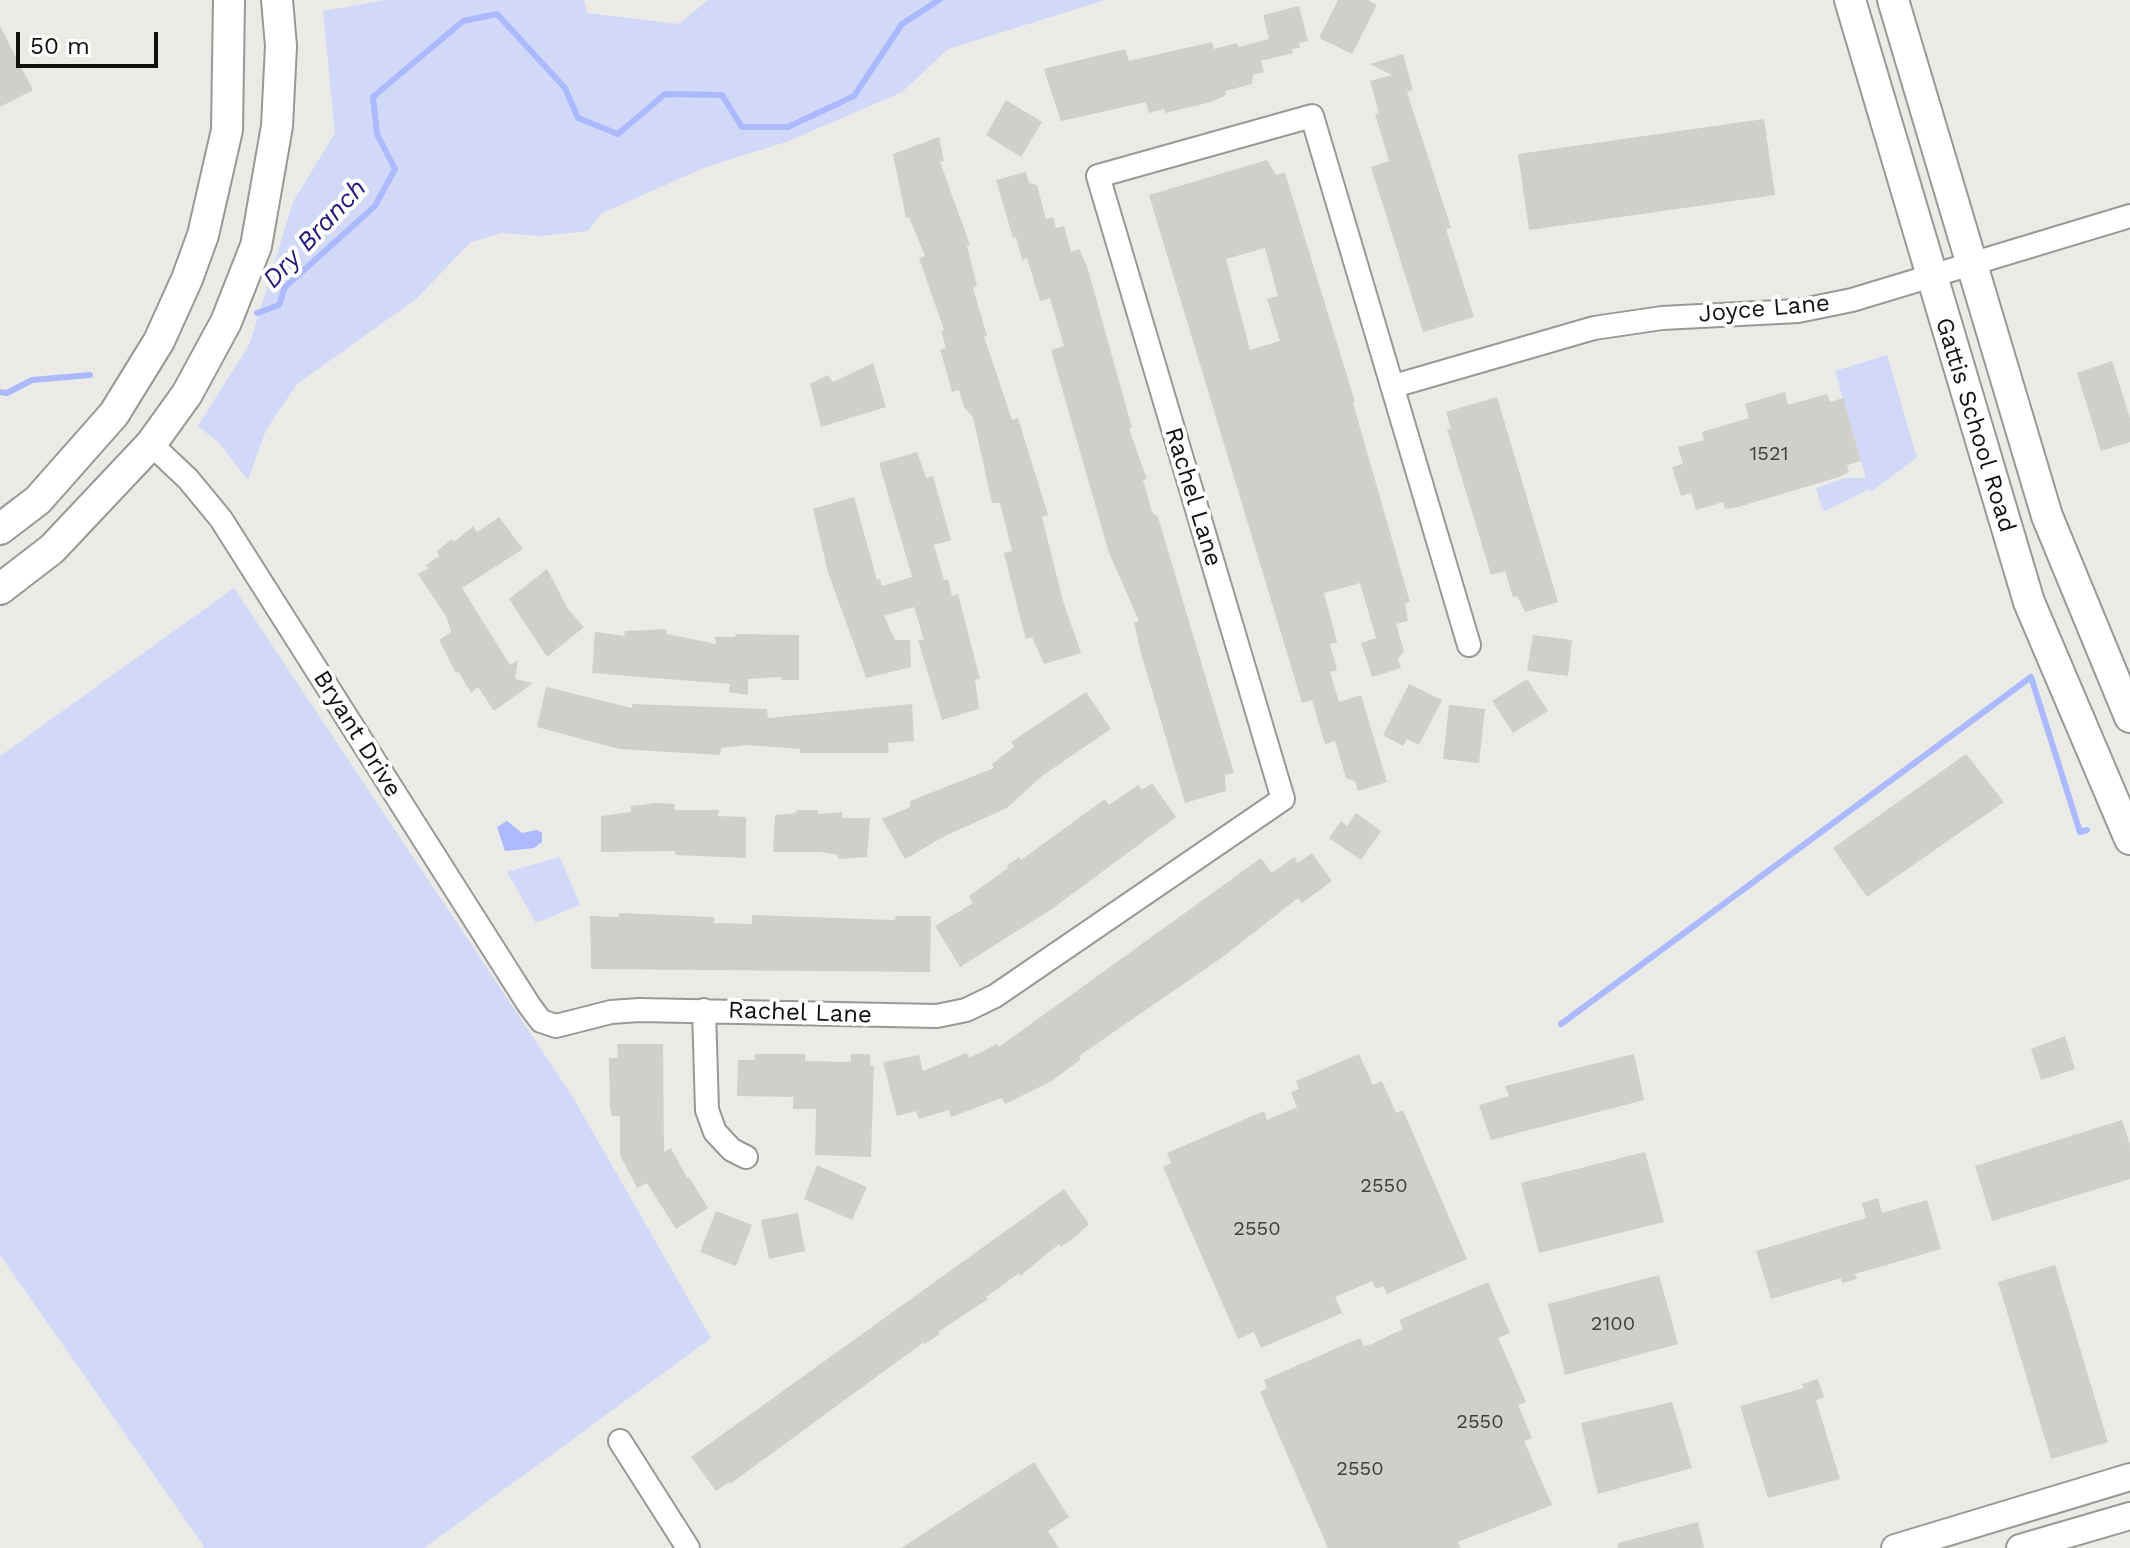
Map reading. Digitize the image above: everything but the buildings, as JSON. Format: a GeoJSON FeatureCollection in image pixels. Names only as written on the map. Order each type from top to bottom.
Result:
{"type":"FeatureCollection","features":[{"type":"Feature","properties":{"kind":"main road"},"geometry":{"type":"LineString","coordinates":[[0,529],[38,500],[114,414],[159,341],[187,279],[203,235],[227,130],[229,0]]}},
{"type":"Feature","properties":{"kind":"main road"},"geometry":{"type":"LineString","coordinates":[[0,589],[52,549],[151,444],[187,394],[226,322],[256,246],[277,126],[281,46],[277,0]]}},
{"type":"Feature","properties":{"kind":"main road","name":"Gattis School Road"},"geometry":{"type":"LineString","coordinates":[[1850,0],[2029,602],[2130,839]]}},
{"type":"Feature","properties":{"kind":"main road","name":"Gattis School Road"},"geometry":{"type":"LineString","coordinates":[[1893,0],[2047,516],[2130,717]]}},
{"type":"Feature","properties":{"kind":"street","name":"Rachel Lane"},"geometry":{"type":"LineString","coordinates":[[556,1026],[611,1012],[704,1010],[937,1016],[966,1010],[995,996],[1283,799],[1098,176],[1312,116],[1469,645]]}},
{"type":"Feature","properties":{"kind":"street","name":"Joyce Lane"},"geometry":{"type":"LineString","coordinates":[[1394,386],[1594,328],[1662,318],[1798,311],[1852,300],[2130,216]]}},
{"type":"Feature","properties":{"kind":"street","name":"Bryant Drive"},"geometry":{"type":"LineString","coordinates":[[151,444],[188,479],[221,519],[529,1005],[541,1021],[556,1026]]}},
{"type":"Feature","properties":{"kind":"street"},"geometry":{"type":"LineString","coordinates":[[704,1010],[707,1110],[715,1132],[732,1150],[746,1157]]}},
{"type":"Feature","properties":{"kind":"street"},"geometry":{"type":"LineString","coordinates":[[620,1441],[688,1548]]}},
{"type":"Feature","properties":{"kind":"street"},"geometry":{"type":"LineString","coordinates":[[1895,1548],[2130,1477]]}},
{"type":"Feature","properties":{"kind":"street"},"geometry":{"type":"LineString","coordinates":[[2020,1548],[2130,1516]]}},
{"type":"Feature","properties":{"kind":"shaded area"},"geometry":{"type":"Polygon","coordinates":[[[386,0],[584,0],[587,13],[679,24],[708,0],[1105,0],[948,49],[902,92],[786,142],[706,167],[602,213],[588,231],[541,236],[501,233],[471,242],[416,299],[297,384],[266,430],[248,480],[219,443],[198,426],[250,343],[293,202],[335,133],[323,11],[386,0]]]}},
{"type":"Feature","properties":{"kind":"shaded area"},"geometry":{"type":"Polygon","coordinates":[[[1887,355],[1917,458],[1870,492],[1869,489],[1825,511],[1816,488],[1846,478],[1866,478],[1835,371],[1887,355]]]}},
{"type":"Feature","properties":{"kind":"shaded area"},"geometry":{"type":"Polygon","coordinates":[[[234,588],[572,1096],[711,1338],[424,1548],[205,1548],[0,1255],[0,756],[234,588]]]}},
{"type":"Feature","properties":{"kind":"shaded area"},"geometry":{"type":"Polygon","coordinates":[[[560,857],[580,905],[536,923],[507,872],[560,857]]]}},
{"type":"Feature","properties":{"kind":"water"},"geometry":{"type":"Polygon","coordinates":[[[507,821],[522,833],[537,830],[542,833],[542,842],[534,848],[505,851],[497,827],[507,821]]]}},
{"type":"Feature","properties":{"kind":"waterway","name":"Dry Branch"},"geometry":{"type":"LineString","coordinates":[[257,313],[279,305],[285,287],[375,206],[395,169],[377,134],[373,97],[463,21],[497,14],[565,88],[578,118],[618,134],[665,94],[722,95],[742,127],[788,127],[854,96],[902,24],[939,0]]}},
{"type":"Feature","properties":{"kind":"waterway","name":"Dry Branch"},"geometry":{"type":"LineString","coordinates":[[0,392],[7,393],[32,380],[90,375]]}},
{"type":"Feature","properties":{"kind":"waterway"},"geometry":{"type":"LineString","coordinates":[[1561,1024],[2031,677],[2080,832],[2087,830]]}}]}
